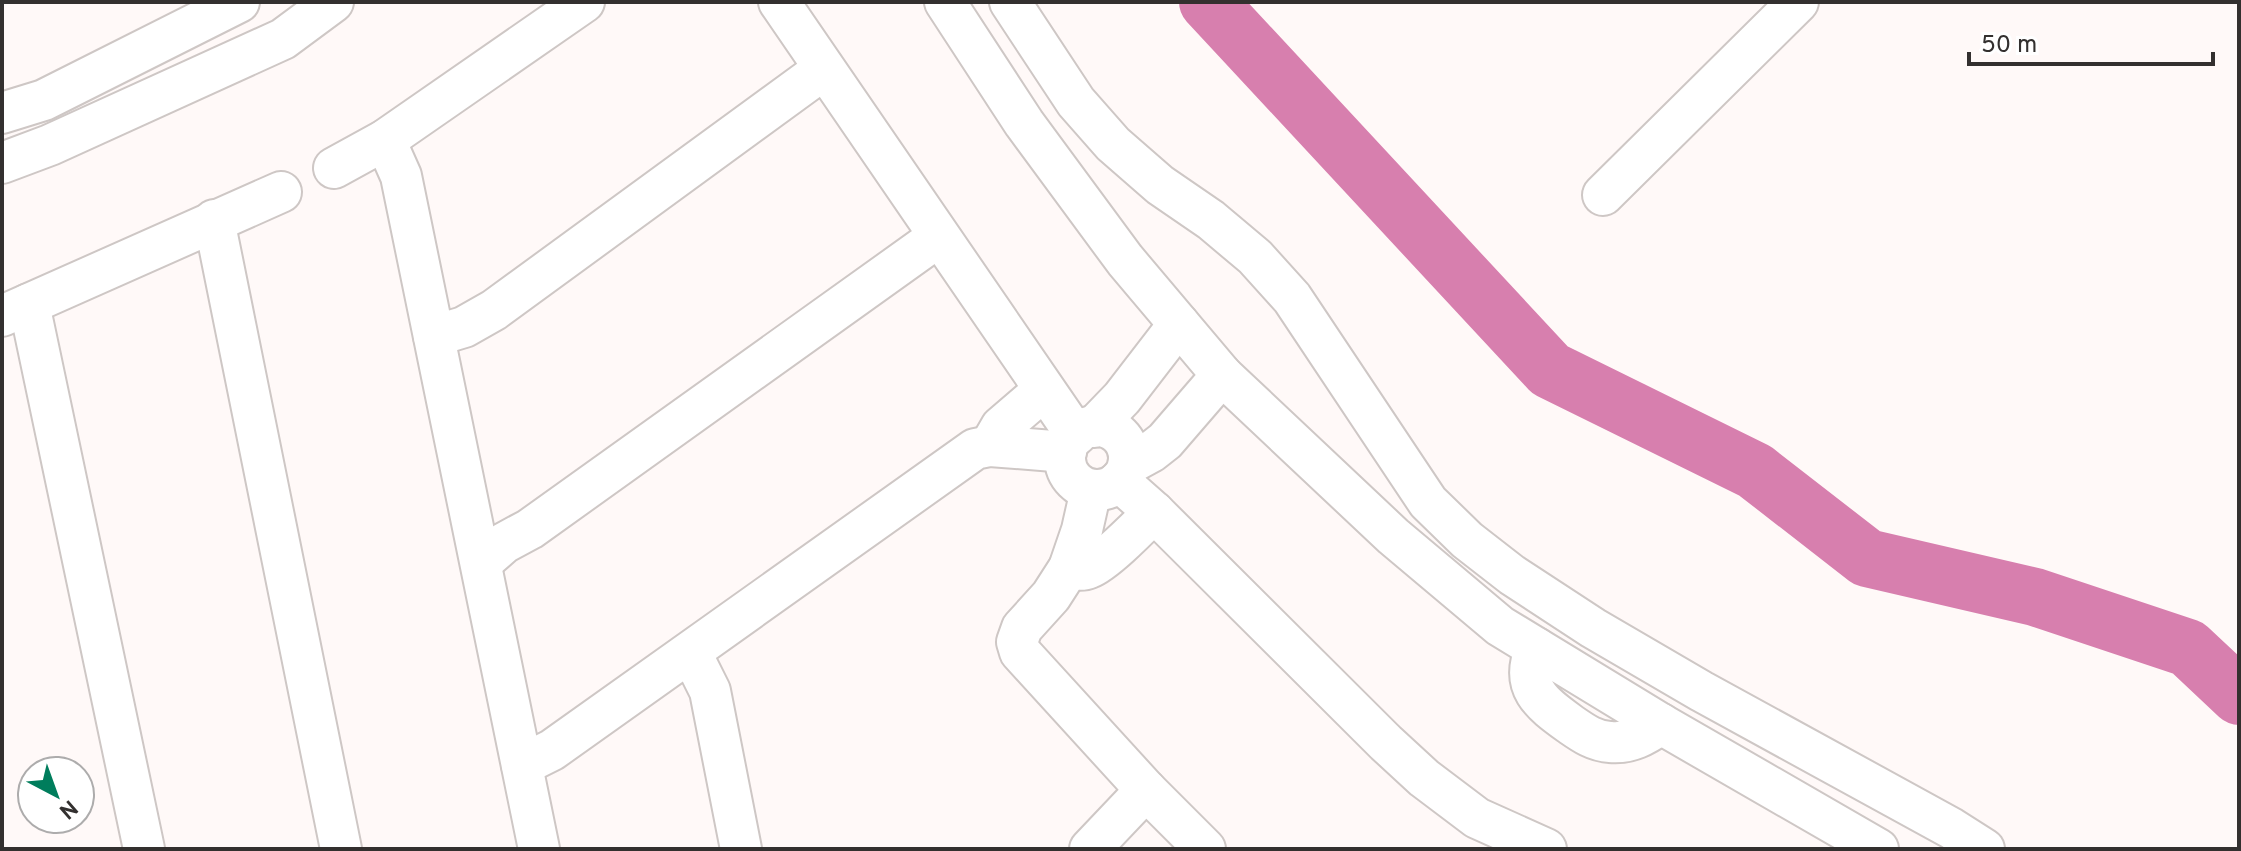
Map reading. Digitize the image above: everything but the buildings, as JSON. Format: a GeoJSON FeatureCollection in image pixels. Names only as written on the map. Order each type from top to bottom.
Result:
{"type":"FeatureCollection","features":[{"type":"Feature","properties":{"kind":"street"},"geometry":{"type":"LineString","coordinates":[[2,113],[44,100],[239,2]]}},
{"type":"Feature","properties":{"kind":"street"},"geometry":{"type":"LineString","coordinates":[[2,163],[50,145],[283,39],[333,2]]}},
{"type":"Feature","properties":{"kind":"street"},"geometry":{"type":"LineString","coordinates":[[334,168],[385,140],[584,2]]}},
{"type":"Feature","properties":{"kind":"street"},"geometry":{"type":"LineString","coordinates":[[779,2],[1079,438]]}},
{"type":"Feature","properties":{"kind":"street"},"geometry":{"type":"LineString","coordinates":[[945,2],[1024,123],[1125,260],[1222,375],[1393,536],[1500,626],[1661,724],[1878,849]]}},
{"type":"Feature","properties":{"kind":"street"},"geometry":{"type":"LineString","coordinates":[[1010,2],[1076,102],[1113,144],[1160,185],[1211,220],[1255,257],[1292,298],[1428,502],[1467,540],[1512,575],[1593,628],[1984,849]]}},
{"type":"Feature","properties":{"kind":"street"},"geometry":{"type":"LineString","coordinates":[[1603,195],[1798,2]]}},
{"type":"Feature","properties":{"kind":"street"},"geometry":{"type":"LineString","coordinates":[[434,336],[464,327],[494,310],[824,69]]}},
{"type":"Feature","properties":{"kind":"street"},"geometry":{"type":"LineString","coordinates":[[44,100],[50,145]]}},
{"type":"Feature","properties":{"kind":"street"},"geometry":{"type":"LineString","coordinates":[[1024,123],[1059,113],[1076,102]]}},
{"type":"Feature","properties":{"kind":"street"},"geometry":{"type":"LineString","coordinates":[[385,140],[401,176],[539,849]]}},
{"type":"Feature","properties":{"kind":"street"},"geometry":{"type":"LineString","coordinates":[[144,849],[16,310],[281,192]]}},
{"type":"Feature","properties":{"kind":"street"},"geometry":{"type":"LineString","coordinates":[[214,220],[341,849]]}},
{"type":"Feature","properties":{"kind":"street"},"geometry":{"type":"LineString","coordinates":[[481,563],[504,543],[530,529],[938,237]]}},
{"type":"Feature","properties":{"kind":"street"},"geometry":{"type":"LineString","coordinates":[[1179,324],[1122,398],[1079,438],[1065,462],[1074,480],[1081,486],[1113,479],[1165,441],[1222,375]]}},
{"type":"Feature","properties":{"kind":"street"},"geometry":{"type":"LineString","coordinates":[[990,446],[1001,427],[1044,390]]}},
{"type":"Feature","properties":{"kind":"street"},"geometry":{"type":"LineString","coordinates":[[522,765],[552,750],[975,449],[1079,438],[1113,430],[1121,437],[1129,454],[1082,530],[1069,568],[1051,596],[1022,628],[1017,642],[1020,652],[1146,790],[1205,849]]}},
{"type":"Feature","properties":{"kind":"street"},"geometry":{"type":"LineString","coordinates":[[1113,479],[1154,512],[1386,743],[1491,839],[1546,849]]}},
{"type":"Feature","properties":{"kind":"street"},"geometry":{"type":"LineString","coordinates":[[1393,536],[1428,502]]}},
{"type":"Feature","properties":{"kind":"street"},"geometry":{"type":"LineString","coordinates":[[1069,568],[1087,569],[1098,562],[1154,512]]}},
{"type":"Feature","properties":{"kind":"street"},"geometry":{"type":"LineString","coordinates":[[691,653],[710,691],[741,849]]}},
{"type":"Feature","properties":{"kind":"street"},"geometry":{"type":"LineString","coordinates":[[1090,849],[1146,790]]}},
{"type":"Feature","properties":{"kind":"waterway"},"geometry":{"type":"LineString","coordinates":[[1208,2],[1550,370],[1755,471],[1867,558],[2035,597],[2188,648],[2239,696]]}}]}
